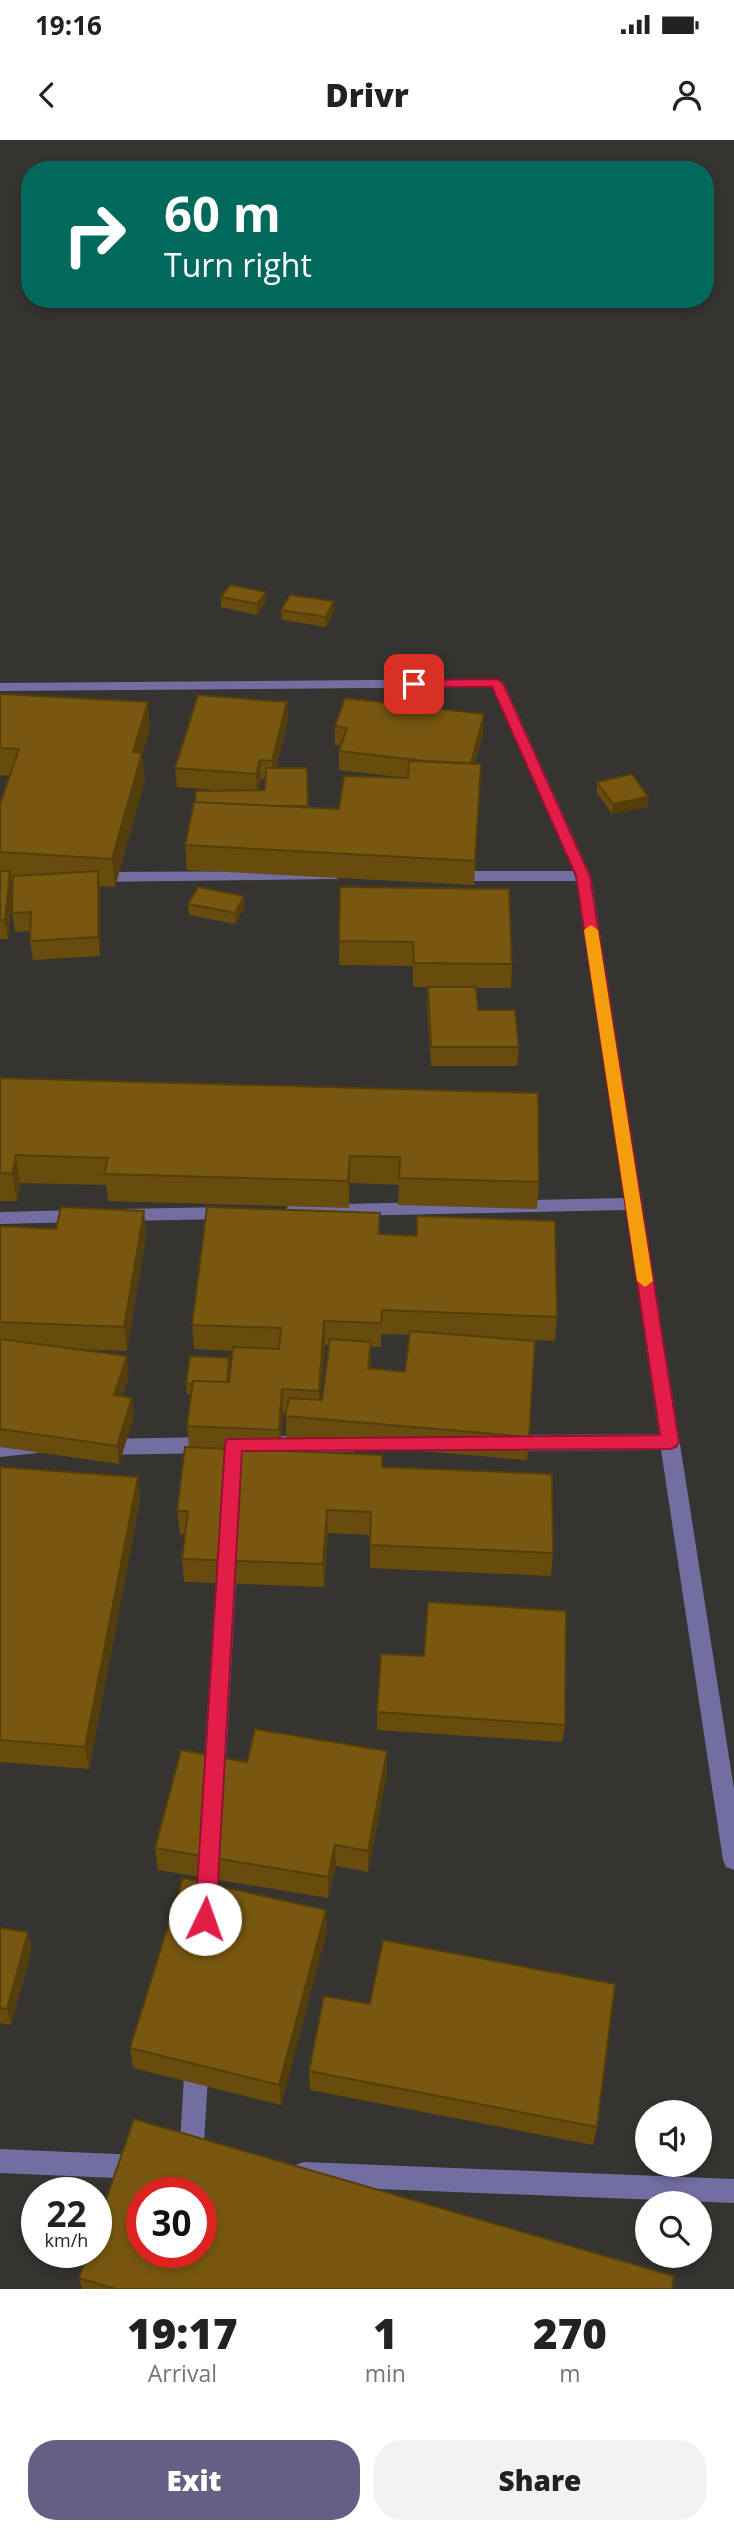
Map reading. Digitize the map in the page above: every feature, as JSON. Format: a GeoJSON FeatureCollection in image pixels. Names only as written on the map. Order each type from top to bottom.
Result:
{"type":"FeatureCollection","features":[{"type":"Feature","properties":{"kind":"street"},"geometry":{"type":"LineString","coordinates":[[0,687],[497,683],[583,876],[734,1860]]}},
{"type":"Feature","properties":{"kind":"street"},"geometry":{"type":"LineString","coordinates":[[69,877],[347,876]]}},
{"type":"Feature","properties":{"kind":"street"},"geometry":{"type":"LineString","coordinates":[[430,876],[583,876]]}},
{"type":"Feature","properties":{"kind":"street"},"geometry":{"type":"LineString","coordinates":[[275,1212],[633,1204]]}},
{"type":"Feature","properties":{"kind":"street"},"geometry":{"type":"LineString","coordinates":[[0,1218],[248,1212]]}},
{"type":"Feature","properties":{"kind":"street"},"geometry":{"type":"LineString","coordinates":[[479,1443],[670,1442]]}},
{"type":"Feature","properties":{"kind":"street"},"geometry":{"type":"LineString","coordinates":[[82,1447],[370,1443]]}},
{"type":"Feature","properties":{"kind":"street"},"geometry":{"type":"LineString","coordinates":[[0,1449],[55,1448]]}},
{"type":"Feature","properties":{"kind":"street"},"geometry":{"type":"LineString","coordinates":[[213,1793],[228,1542]]}},
{"type":"Feature","properties":{"kind":"street"},"geometry":{"type":"LineString","coordinates":[[190,2170],[198,2044]]}},
{"type":"Feature","properties":{"kind":"street"},"geometry":{"type":"LineString","coordinates":[[0,2161],[218,2171]]}},
{"type":"Feature","properties":{"kind":"street"},"geometry":{"type":"LineString","coordinates":[[274,2173],[734,2191]]}},
{"type":"Feature","properties":{"kind":"building"},"geometry":{"type":"Polygon","coordinates":[[[230,585],[266,592],[257,604],[221,597],[230,585]]]}},
{"type":"Feature","properties":{"kind":"building"},"geometry":{"type":"Polygon","coordinates":[[[290,595],[334,601],[326,617],[281,610],[290,595]]]}},
{"type":"Feature","properties":{"kind":"building"},"geometry":{"type":"Polygon","coordinates":[[[0,694],[148,702],[133,752],[142,753],[112,859],[0,852],[0,804],[19,749],[0,748],[0,694]]]}},
{"type":"Feature","properties":{"kind":"building"},"geometry":{"type":"Polygon","coordinates":[[[198,695],[287,702],[272,761],[260,760],[256,774],[175,768],[198,695]]]}},
{"type":"Feature","properties":{"kind":"building"},"geometry":{"type":"Polygon","coordinates":[[[345,698],[484,714],[471,763],[425,761],[339,751],[347,728],[335,726],[345,698]]]}},
{"type":"Feature","properties":{"kind":"building"},"geometry":{"type":"Polygon","coordinates":[[[409,761],[481,764],[475,861],[185,845],[194,802],[339,809],[344,776],[408,778],[409,761]]]}},
{"type":"Feature","properties":{"kind":"building"},"geometry":{"type":"Polygon","coordinates":[[[266,768],[307,768],[308,806],[195,802],[196,791],[265,790],[266,768]]]}},
{"type":"Feature","properties":{"kind":"building"},"geometry":{"type":"Polygon","coordinates":[[[632,774],[648,797],[613,804],[597,782],[632,774]]]}},
{"type":"Feature","properties":{"kind":"building"},"geometry":{"type":"Polygon","coordinates":[[[0,871],[10,871],[5,920],[0,920],[0,871]]]}},
{"type":"Feature","properties":{"kind":"building"},"geometry":{"type":"Polygon","coordinates":[[[98,871],[98,937],[30,941],[31,912],[12,913],[13,876],[98,871]]]}},
{"type":"Feature","properties":{"kind":"building"},"geometry":{"type":"Polygon","coordinates":[[[198,887],[244,896],[235,913],[188,904],[198,887]]]}},
{"type":"Feature","properties":{"kind":"building"},"geometry":{"type":"Polygon","coordinates":[[[340,887],[509,889],[512,964],[414,963],[413,942],[339,941],[340,887]]]}},
{"type":"Feature","properties":{"kind":"building"},"geometry":{"type":"Polygon","coordinates":[[[428,987],[476,987],[478,1010],[515,1010],[519,1047],[431,1047],[428,987]]]}},
{"type":"Feature","properties":{"kind":"building"},"geometry":{"type":"Polygon","coordinates":[[[0,1078],[538,1093],[539,1182],[399,1178],[400,1157],[350,1156],[348,1181],[104,1174],[108,1158],[16,1155],[12,1174],[0,1173],[0,1078]]]}},
{"type":"Feature","properties":{"kind":"building"},"geometry":{"type":"Polygon","coordinates":[[[61,1207],[144,1211],[124,1327],[0,1322],[0,1226],[56,1229],[61,1207]]]}},
{"type":"Feature","properties":{"kind":"building"},"geometry":{"type":"Polygon","coordinates":[[[207,1207],[380,1213],[378,1234],[417,1236],[417,1216],[555,1221],[557,1317],[382,1310],[381,1323],[324,1321],[319,1391],[282,1389],[279,1430],[187,1426],[193,1381],[229,1382],[233,1347],[279,1349],[281,1328],[192,1325],[207,1207]]]}},
{"type":"Feature","properties":{"kind":"building"},"geometry":{"type":"Polygon","coordinates":[[[410,1331],[535,1341],[529,1437],[285,1416],[289,1398],[322,1400],[330,1339],[371,1342],[368,1368],[405,1372],[410,1331]]]}},
{"type":"Feature","properties":{"kind":"building"},"geometry":{"type":"Polygon","coordinates":[[[0,1339],[127,1356],[114,1395],[132,1398],[117,1446],[0,1429],[0,1339]]]}},
{"type":"Feature","properties":{"kind":"building"},"geometry":{"type":"Polygon","coordinates":[[[190,1356],[229,1358],[227,1382],[193,1381],[192,1384],[186,1384],[190,1356]]]}},
{"type":"Feature","properties":{"kind":"building"},"geometry":{"type":"Polygon","coordinates":[[[185,1447],[382,1455],[382,1467],[552,1474],[553,1553],[370,1545],[371,1512],[327,1510],[323,1564],[182,1559],[188,1511],[177,1511],[185,1447]]]}},
{"type":"Feature","properties":{"kind":"building"},"geometry":{"type":"Polygon","coordinates":[[[0,1467],[138,1477],[85,1747],[0,1740],[0,1467]]]}},
{"type":"Feature","properties":{"kind":"building"},"geometry":{"type":"Polygon","coordinates":[[[428,1602],[566,1611],[565,1725],[377,1712],[381,1654],[424,1656],[428,1602]]]}},
{"type":"Feature","properties":{"kind":"building"},"geometry":{"type":"Polygon","coordinates":[[[255,1729],[387,1751],[368,1851],[335,1845],[328,1877],[155,1848],[181,1750],[247,1762],[255,1729]]]}},
{"type":"Feature","properties":{"kind":"building"},"geometry":{"type":"Polygon","coordinates":[[[183,1878],[326,1910],[279,2085],[130,2048],[183,1878]]]}},
{"type":"Feature","properties":{"kind":"building"},"geometry":{"type":"Polygon","coordinates":[[[0,1928],[28,1932],[7,2009],[0,2008],[0,1928]]]}},
{"type":"Feature","properties":{"kind":"building"},"geometry":{"type":"Polygon","coordinates":[[[383,1940],[615,1984],[597,2127],[309,2071],[324,1996],[370,2004],[383,1940]]]}},
{"type":"Feature","properties":{"kind":"building"},"geometry":{"type":"Polygon","coordinates":[[[134,2119],[635,2265],[635,2268],[646,2268],[674,2276],[672,2289],[116,2289],[79,2278],[82,2268],[112,2268],[112,2183],[134,2119]]]}},
{"type":"Feature","properties":{"kind":"slow traffic"},"geometry":{"type":"LineString","coordinates":[[591,930],[645,1281]]}},
{"type":"Feature","properties":{"kind":"route"},"geometry":{"type":"LineString","coordinates":[[205,1919],[234,1444],[670,1442],[583,876],[497,683],[414,684]]}}]}
